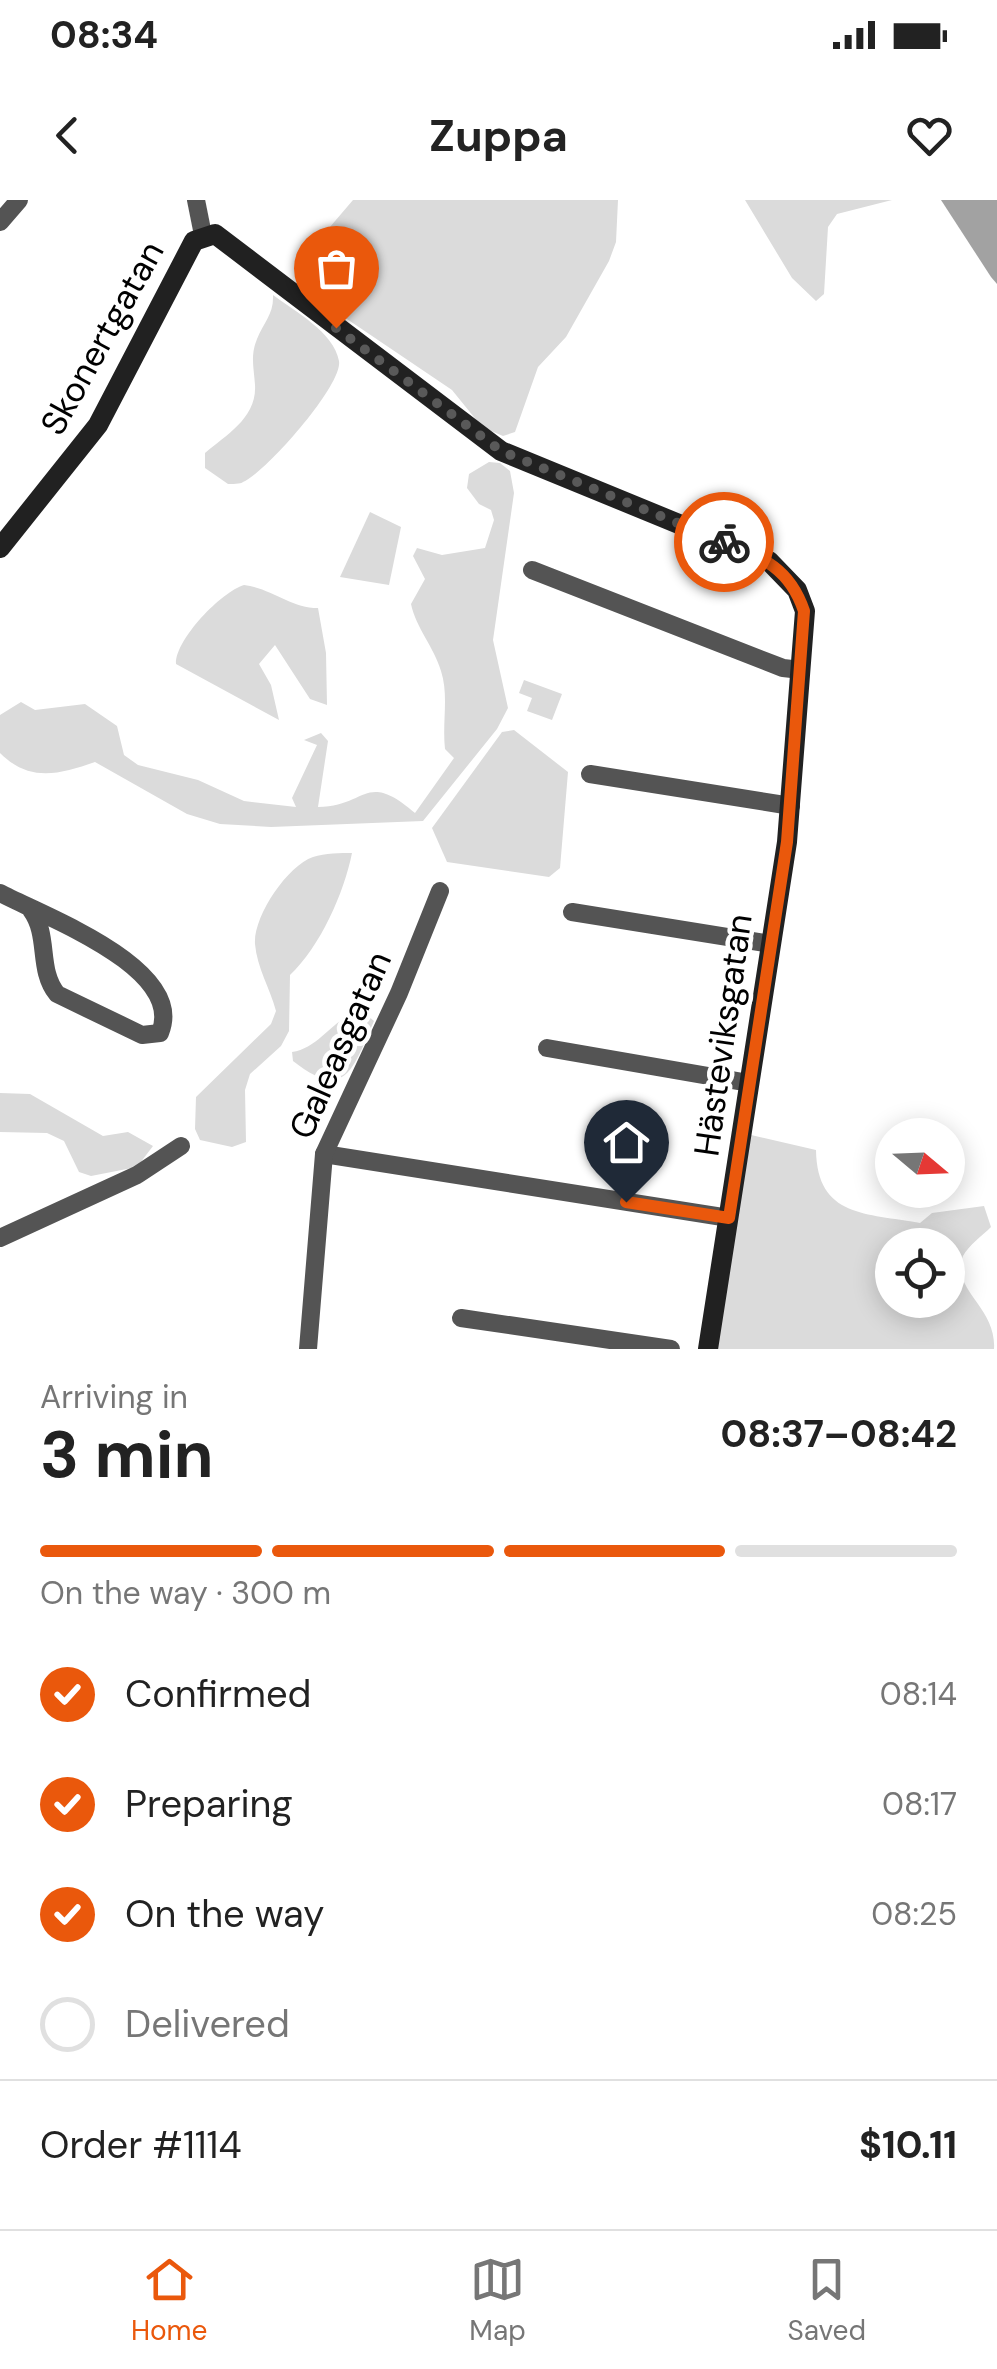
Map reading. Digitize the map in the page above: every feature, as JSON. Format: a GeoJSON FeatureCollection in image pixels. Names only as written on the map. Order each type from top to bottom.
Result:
{"type":"FeatureCollection","features":[{"type":"Feature","properties":{"kind":"street"},"geometry":{"type":"LineString","coordinates":[[0,222],[19,200]]}},
{"type":"Feature","properties":{"kind":"street","name":"Skonertgatan"},"geometry":{"type":"LineString","coordinates":[[0,548],[98,424],[194,241],[202,235],[196,200]]}},
{"type":"Feature","properties":{"kind":"street","name":"Hästeviksgatan"},"geometry":{"type":"LineString","coordinates":[[202,235],[215,234],[224,240],[501,451],[769,561],[789,578],[804,611],[791,806],[708,1349]]}},
{"type":"Feature","properties":{"kind":"street"},"geometry":{"type":"LineString","coordinates":[[532,570],[783,668],[801,670]]}},
{"type":"Feature","properties":{"kind":"street"},"geometry":{"type":"LineString","coordinates":[[590,774],[791,806]]}},
{"type":"Feature","properties":{"kind":"street","name":"Galeasgatan"},"geometry":{"type":"LineString","coordinates":[[308,1349],[324,1154],[440,891]]}},
{"type":"Feature","properties":{"kind":"street"},"geometry":{"type":"LineString","coordinates":[[0,893],[141,970],[162,1010],[160,1033],[142,1035],[57,994],[46,969],[45,935],[31,910]]}},
{"type":"Feature","properties":{"kind":"street"},"geometry":{"type":"LineString","coordinates":[[572,912],[771,944]]}},
{"type":"Feature","properties":{"kind":"street"},"geometry":{"type":"LineString","coordinates":[[547,1048],[749,1083]]}},
{"type":"Feature","properties":{"kind":"street"},"geometry":{"type":"LineString","coordinates":[[0,1238],[137,1176],[180,1146]]}},
{"type":"Feature","properties":{"kind":"street"},"geometry":{"type":"LineString","coordinates":[[324,1154],[729,1218]]}},
{"type":"Feature","properties":{"kind":"street"},"geometry":{"type":"LineString","coordinates":[[462,1318],[603,1344],[671,1349]]}},
{"type":"Feature","properties":{"kind":"shaded area"},"geometry":{"type":"Polygon","coordinates":[[[353,200],[618,200],[616,242],[609,261],[566,337],[538,367],[515,432],[503,436],[482,427],[452,390],[341,315],[312,288],[301,269],[312,248],[353,200]]]}},
{"type":"Feature","properties":{"kind":"shaded area"},"geometry":{"type":"Polygon","coordinates":[[[745,200],[892,200],[837,214],[828,227],[824,294],[816,301],[792,278],[745,200]]]}},
{"type":"Feature","properties":{"kind":"shaded area"},"geometry":{"type":"Polygon","coordinates":[[[941,200],[997,200],[997,284],[991,277],[941,200]]]}},
{"type":"Feature","properties":{"kind":"shaded area"},"geometry":{"type":"Polygon","coordinates":[[[273,295],[330,341],[339,361],[337,373],[316,408],[284,447],[242,483],[228,484],[205,468],[205,453],[239,425],[251,407],[254,351],[273,295]]]}},
{"type":"Feature","properties":{"kind":"shaded area"},"geometry":{"type":"Polygon","coordinates":[[[489,462],[500,463],[510,471],[514,493],[493,640],[508,708],[497,729],[423,821],[271,827],[220,824],[187,814],[95,762],[56,773],[33,772],[0,753],[0,715],[21,702],[35,710],[85,704],[117,726],[124,755],[138,765],[198,780],[244,801],[296,807],[292,798],[317,745],[304,740],[321,733],[328,741],[318,807],[376,792],[399,800],[415,813],[454,758],[445,749],[445,690],[441,671],[411,604],[425,579],[413,556],[417,548],[442,555],[485,548],[494,520],[491,510],[479,504],[467,488],[469,474],[489,462]]]}},
{"type":"Feature","properties":{"kind":"shaded area"},"geometry":{"type":"Polygon","coordinates":[[[370,512],[401,527],[389,585],[340,577],[370,512]]]}},
{"type":"Feature","properties":{"kind":"shaded area"},"geometry":{"type":"Polygon","coordinates":[[[244,585],[318,608],[326,653],[327,705],[310,699],[275,645],[259,664],[271,685],[279,720],[176,664],[183,643],[201,618],[244,585]]]}},
{"type":"Feature","properties":{"kind":"shaded area"},"geometry":{"type":"Polygon","coordinates":[[[524,680],[562,694],[552,720],[527,711],[532,698],[519,693],[524,680]]]}},
{"type":"Feature","properties":{"kind":"shaded area"},"geometry":{"type":"Polygon","coordinates":[[[514,730],[568,772],[560,868],[549,877],[447,862],[432,828],[502,732],[514,730]]]}},
{"type":"Feature","properties":{"kind":"shaded area"},"geometry":{"type":"Polygon","coordinates":[[[352,853],[329,918],[311,950],[290,975],[289,1031],[281,1046],[250,1074],[245,1090],[246,1142],[232,1147],[200,1140],[195,1129],[196,1097],[271,1024],[276,1011],[255,944],[266,907],[283,881],[303,862],[323,855],[352,853]]]}},
{"type":"Feature","properties":{"kind":"shaded area"},"geometry":{"type":"Polygon","coordinates":[[[362,1011],[374,1021],[346,1074],[325,1079],[293,1061],[292,1052],[311,1045],[343,1019],[362,1011]]]}},
{"type":"Feature","properties":{"kind":"shaded area"},"geometry":{"type":"Polygon","coordinates":[[[0,1093],[30,1094],[103,1136],[128,1132],[153,1146],[137,1167],[91,1176],[79,1172],[64,1141],[47,1133],[0,1132],[0,1093]]]}},
{"type":"Feature","properties":{"kind":"shaded area"},"geometry":{"type":"Polygon","coordinates":[[[751,1135],[816,1150],[825,1189],[835,1200],[864,1213],[920,1223],[932,1213],[984,1206],[991,1227],[965,1252],[965,1228],[875,1228],[875,1318],[965,1318],[965,1284],[988,1321],[994,1349],[714,1349],[751,1135]]]}},
{"type":"Feature","properties":{"kind":"way so far"},"geometry":{"type":"LineString","coordinates":[[336,328],[501,451],[724,542]]}},
{"type":"Feature","properties":{"kind":"route"},"geometry":{"type":"LineString","coordinates":[[626,1202],[729,1218],[775,899],[787,842],[799,725],[804,611],[797,590],[779,568],[724,542]]}}]}
